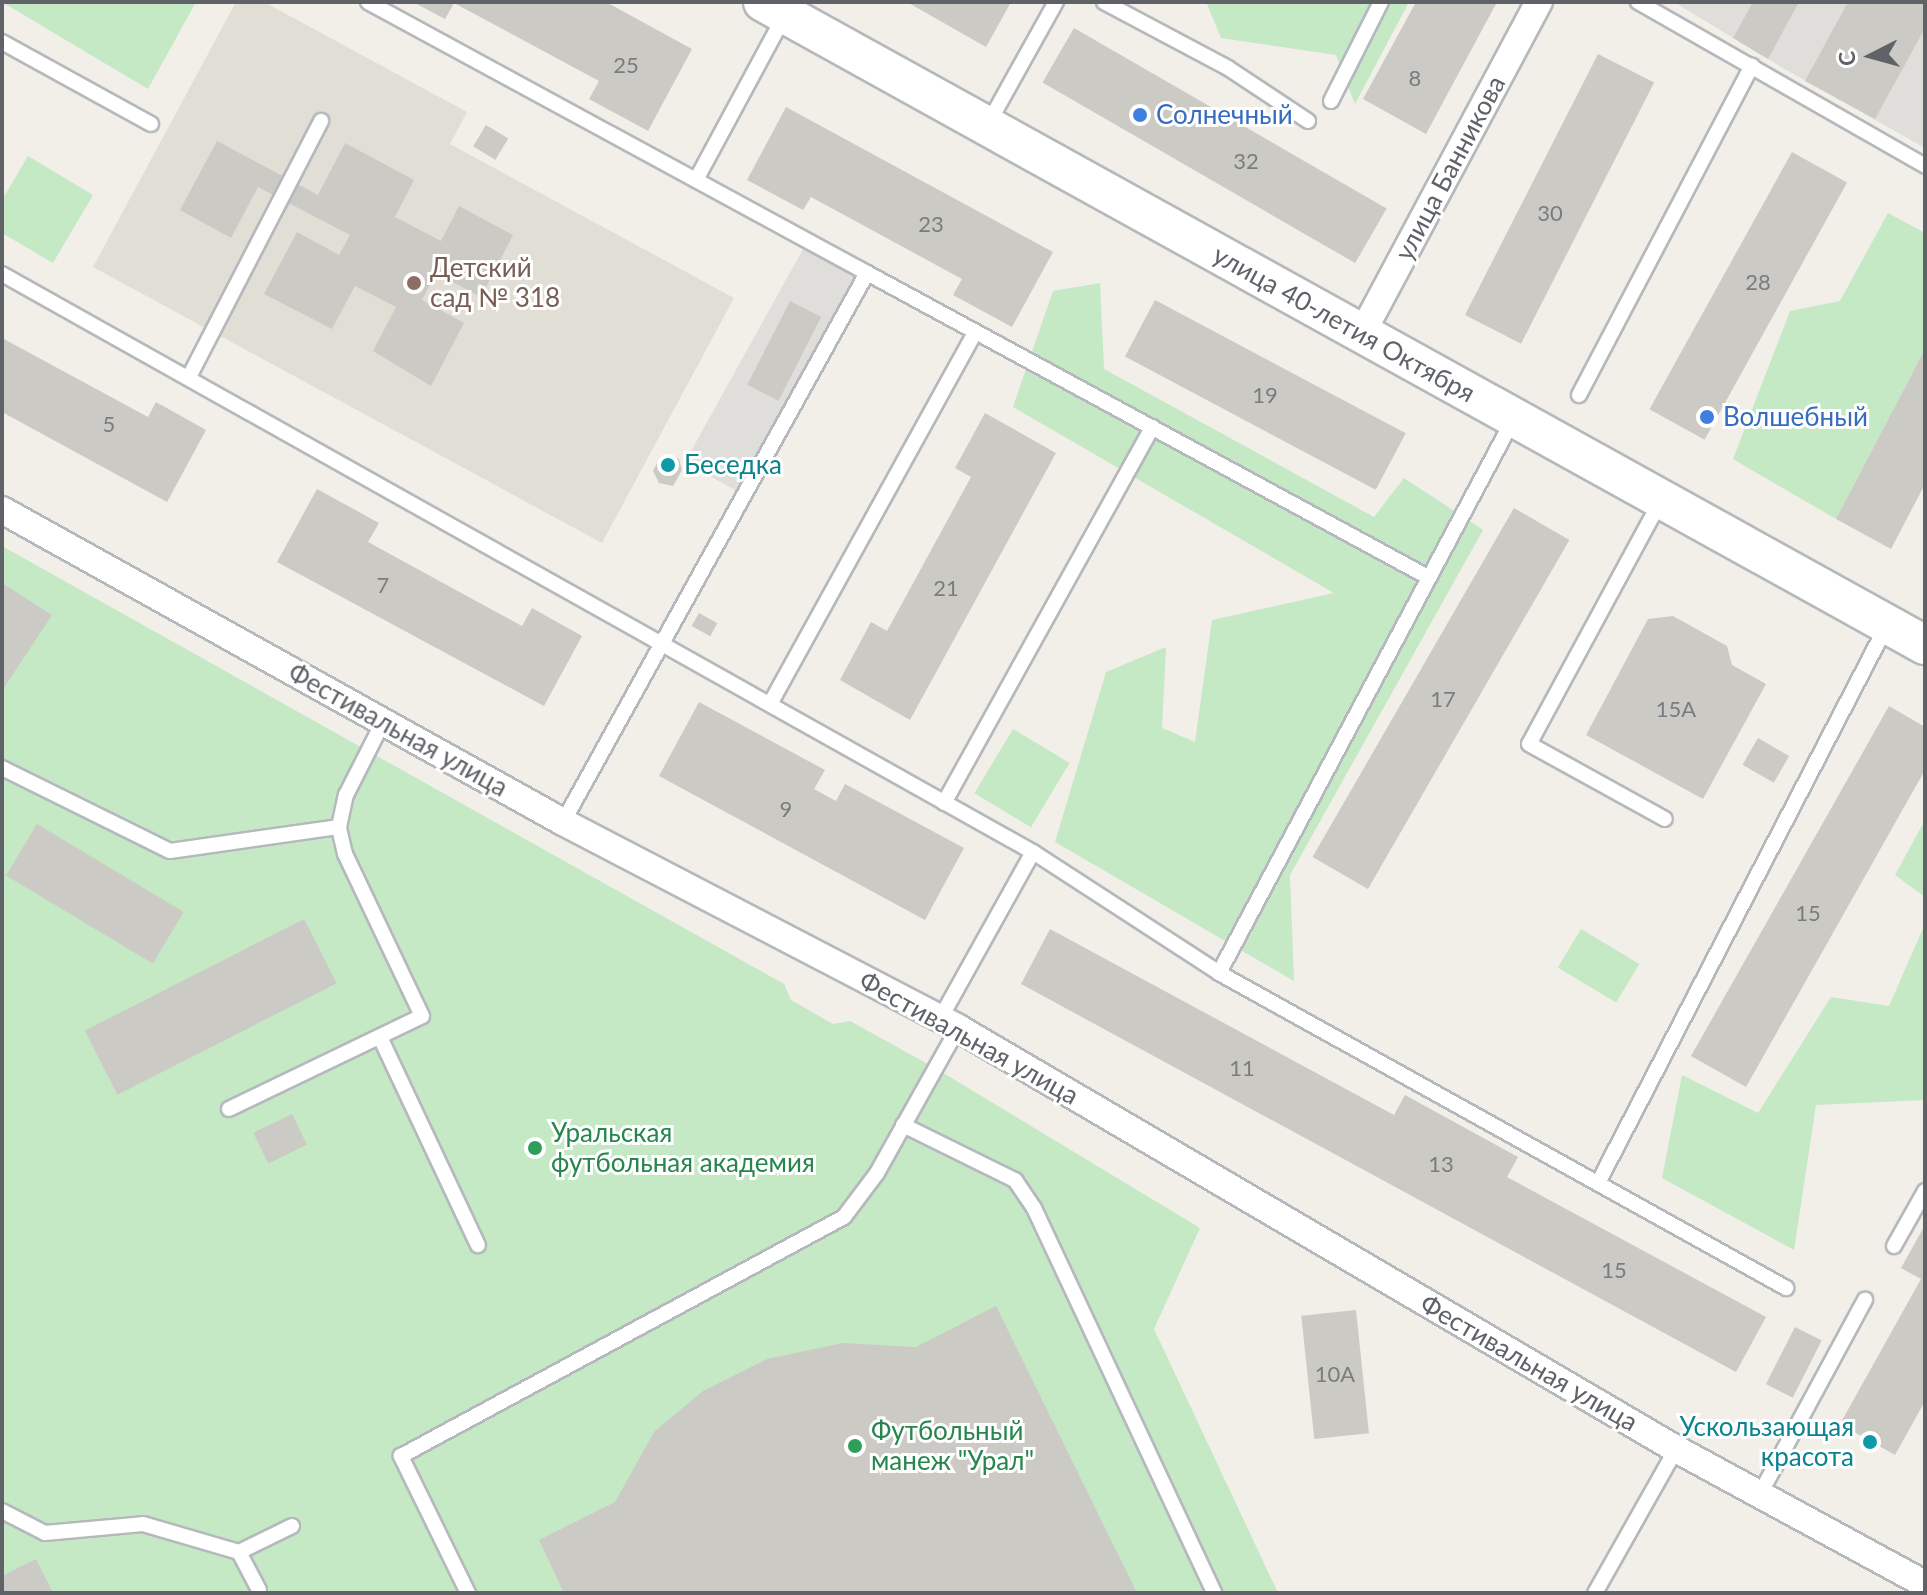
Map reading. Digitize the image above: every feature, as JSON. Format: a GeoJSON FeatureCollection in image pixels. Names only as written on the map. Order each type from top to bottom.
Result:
{"type":"FeatureCollection","features":[{"type":"Feature","properties":{"kind":"main road","name":"улица 40-летия Октября"},"geometry":{"type":"LineString","coordinates":[[774,8],[1925,645]]}},
{"type":"Feature","properties":{"kind":"street","name":"улица Банникова"},"geometry":{"type":"LineString","coordinates":[[1361,335],[1539,2]]}},
{"type":"Feature","properties":{"kind":"street","name":"Фестивальная улица"},"geometry":{"type":"LineString","coordinates":[[2,510],[563,822],[949,1024],[1676,1449],[1925,1584]]}},
{"type":"Feature","properties":{"kind":"lane"},"geometry":{"type":"LineString","coordinates":[[368,2],[1426,576]]}},
{"type":"Feature","properties":{"kind":"lane"},"geometry":{"type":"LineString","coordinates":[[987,126],[1056,2]]}},
{"type":"Feature","properties":{"kind":"lane"},"geometry":{"type":"LineString","coordinates":[[1104,2],[1228,68],[1308,121]]}},
{"type":"Feature","properties":{"kind":"lane"},"geometry":{"type":"LineString","coordinates":[[1331,101],[1381,2]]}},
{"type":"Feature","properties":{"kind":"lane"},"geometry":{"type":"LineString","coordinates":[[1638,2],[1925,166]]}},
{"type":"Feature","properties":{"kind":"lane"},"geometry":{"type":"LineString","coordinates":[[696,180],[774,8]]}},
{"type":"Feature","properties":{"kind":"lane"},"geometry":{"type":"LineString","coordinates":[[2,42],[151,124]]}},
{"type":"Feature","properties":{"kind":"lane"},"geometry":{"type":"LineString","coordinates":[[1579,395],[1752,66]]}},
{"type":"Feature","properties":{"kind":"lane"},"geometry":{"type":"LineString","coordinates":[[190,375],[321,121]]}},
{"type":"Feature","properties":{"kind":"lane"},"geometry":{"type":"LineString","coordinates":[[563,822],[659,641],[867,273]]}},
{"type":"Feature","properties":{"kind":"lane"},"geometry":{"type":"LineString","coordinates":[[2,274],[190,375],[1033,852],[1219,973],[1599,1181],[1786,1288]]}},
{"type":"Feature","properties":{"kind":"lane"},"geometry":{"type":"LineString","coordinates":[[770,704],[975,332]]}},
{"type":"Feature","properties":{"kind":"lane"},"geometry":{"type":"LineString","coordinates":[[1219,973],[1426,576],[1515,417]]}},
{"type":"Feature","properties":{"kind":"lane"},"geometry":{"type":"LineString","coordinates":[[944,803],[1152,427]]}},
{"type":"Feature","properties":{"kind":"lane"},"geometry":{"type":"LineString","coordinates":[[1662,498],[1529,744],[1665,819]]}},
{"type":"Feature","properties":{"kind":"lane"},"geometry":{"type":"LineString","coordinates":[[1599,1181],[1888,624]]}},
{"type":"Feature","properties":{"kind":"lane"},"geometry":{"type":"LineString","coordinates":[[229,1109],[422,1016],[345,854],[339,827],[346,795],[383,722]]}},
{"type":"Feature","properties":{"kind":"lane"},"geometry":{"type":"LineString","coordinates":[[2,768],[170,851],[339,827]]}},
{"type":"Feature","properties":{"kind":"lane"},"geometry":{"type":"LineString","coordinates":[[468,1593],[401,1456],[844,1217],[877,1173],[903,1125],[1033,852]]}},
{"type":"Feature","properties":{"kind":"lane"},"geometry":{"type":"LineString","coordinates":[[380,1037],[478,1245]]}},
{"type":"Feature","properties":{"kind":"lane"},"geometry":{"type":"LineString","coordinates":[[903,1125],[1015,1180],[1034,1208],[1214,1593]]}},
{"type":"Feature","properties":{"kind":"lane"},"geometry":{"type":"LineString","coordinates":[[1894,1246],[1925,1191]]}},
{"type":"Feature","properties":{"kind":"lane"},"geometry":{"type":"LineString","coordinates":[[1760,1494],[1865,1300]]}},
{"type":"Feature","properties":{"kind":"lane"},"geometry":{"type":"LineString","coordinates":[[1595,1593],[1676,1449]]}},
{"type":"Feature","properties":{"kind":"lane"},"geometry":{"type":"LineString","coordinates":[[2,1511],[45,1533],[143,1524],[239,1552],[292,1526]]}},
{"type":"Feature","properties":{"kind":"lane"},"geometry":{"type":"LineString","coordinates":[[239,1552],[259,1590]]}},
{"type":"Feature","properties":{"kind":"shaded area","name":"Детский сад № 318"},"geometry":{"type":"Polygon","coordinates":[[[236,2],[264,2],[467,112],[450,144],[734,298],[602,543],[93,267],[236,2]]]}},
{"type":"Feature","properties":{"kind":"shaded area"},"geometry":{"type":"Polygon","coordinates":[[[1674,2],[1925,2],[1925,148],[1783,68],[1674,2]]]}},
{"type":"Feature","properties":{"kind":"shaded area"},"geometry":{"type":"Polygon","coordinates":[[[808,240],[867,273],[744,495],[685,462],[808,240]]]}},
{"type":"Feature","properties":{"kind":"green space"},"geometry":{"type":"Polygon","coordinates":[[[2,2],[196,2],[148,89],[2,2]]]}},
{"type":"Feature","properties":{"kind":"green space"},"geometry":{"type":"Polygon","coordinates":[[[1206,2],[1409,2],[1355,104],[1336,55],[1221,38],[1206,2]]]}},
{"type":"Feature","properties":{"kind":"green space"},"geometry":{"type":"Polygon","coordinates":[[[28,156],[93,195],[53,263],[2,233],[2,200],[28,156]]]}},
{"type":"Feature","properties":{"kind":"green space"},"geometry":{"type":"Polygon","coordinates":[[[1888,213],[1925,233],[1925,349],[1836,519],[1733,459],[1790,311],[1840,301],[1888,213]]]}},
{"type":"Feature","properties":{"kind":"green space"},"geometry":{"type":"Polygon","coordinates":[[[1100,283],[1104,369],[1374,517],[1404,478],[1483,530],[1290,875],[1294,981],[1055,842],[1106,672],[1166,647],[1162,728],[1195,742],[1212,620],[1334,593],[1013,407],[1053,291],[1100,283]]]}},
{"type":"Feature","properties":{"kind":"green space","name":"Уральская футбольная академия"},"geometry":{"type":"Polygon","coordinates":[[[2,546],[784,984],[791,1000],[833,1024],[850,1021],[935,1068],[1200,1228],[1154,1329],[1278,1593],[2,1593],[2,546]]]}},
{"type":"Feature","properties":{"kind":"green space"},"geometry":{"type":"Polygon","coordinates":[[[1013,729],[1070,763],[1031,827],[974,793],[1013,729]]]}},
{"type":"Feature","properties":{"kind":"green space"},"geometry":{"type":"Polygon","coordinates":[[[1925,820],[1925,897],[1895,875],[1925,820]]]}},
{"type":"Feature","properties":{"kind":"green space"},"geometry":{"type":"Polygon","coordinates":[[[1925,924],[1925,1100],[1816,1105],[1794,1250],[1662,1178],[1682,1075],[1758,1113],[1831,997],[1889,1006],[1925,924]]]}},
{"type":"Feature","properties":{"kind":"green space"},"geometry":{"type":"Polygon","coordinates":[[[1581,929],[1639,964],[1616,1003],[1558,968],[1581,929]]]}},
{"type":"Feature","properties":{"kind":"building"},"geometry":{"type":"Polygon","coordinates":[[[413,2],[606,2],[692,49],[648,131],[589,99],[599,81],[454,3],[445,19],[413,2]]]}},
{"type":"Feature","properties":{"kind":"building"},"geometry":{"type":"Polygon","coordinates":[[[907,2],[1011,2],[986,47],[907,2]]]}},
{"type":"Feature","properties":{"kind":"building"},"geometry":{"type":"Polygon","coordinates":[[[1416,2],[1497,2],[1426,134],[1363,99],[1416,2]]]}},
{"type":"Feature","properties":{"kind":"building"},"geometry":{"type":"Polygon","coordinates":[[[1753,2],[1799,2],[1768,59],[1733,38],[1753,2]]]}},
{"type":"Feature","properties":{"kind":"building"},"geometry":{"type":"Polygon","coordinates":[[[1848,2],[1925,2],[1925,28],[1875,119],[1805,81],[1848,2]]]}},
{"type":"Feature","properties":{"kind":"building"},"geometry":{"type":"Polygon","coordinates":[[[1074,28],[1387,208],[1355,263],[1042,83],[1074,28]]]}},
{"type":"Feature","properties":{"kind":"building"},"geometry":{"type":"Polygon","coordinates":[[[1598,54],[1654,83],[1521,344],[1465,315],[1598,54]]]}},
{"type":"Feature","properties":{"kind":"building"},"geometry":{"type":"Polygon","coordinates":[[[786,107],[1053,252],[1012,327],[953,295],[962,279],[811,197],[803,210],[747,180],[786,107]]]}},
{"type":"Feature","properties":{"kind":"building"},"geometry":{"type":"Polygon","coordinates":[[[486,125],[508,138],[495,160],[473,146],[486,125]]]}},
{"type":"Feature","properties":{"kind":"building"},"geometry":{"type":"Polygon","coordinates":[[[217,141],[318,195],[345,143],[414,180],[395,217],[441,241],[459,206],[513,235],[481,297],[436,273],[422,300],[464,323],[431,386],[373,351],[396,307],[355,286],[332,329],[264,294],[297,232],[339,255],[350,235],[258,187],[231,238],[180,210],[217,141]]]}},
{"type":"Feature","properties":{"kind":"building"},"geometry":{"type":"Polygon","coordinates":[[[1792,152],[1847,183],[1705,440],[1649,409],[1792,152]]]}},
{"type":"Feature","properties":{"kind":"building"},"geometry":{"type":"Polygon","coordinates":[[[1155,300],[1406,433],[1376,490],[1125,357],[1155,300]]]}},
{"type":"Feature","properties":{"kind":"building"},"geometry":{"type":"Polygon","coordinates":[[[790,301],[821,317],[779,401],[747,385],[790,301]]]}},
{"type":"Feature","properties":{"kind":"building"},"geometry":{"type":"Polygon","coordinates":[[[2,338],[148,417],[156,402],[206,430],[167,502],[2,412],[2,338]]]}},
{"type":"Feature","properties":{"kind":"building"},"geometry":{"type":"Polygon","coordinates":[[[1925,349],[1925,484],[1891,549],[1836,519],[1925,349]]]}},
{"type":"Feature","properties":{"kind":"building"},"geometry":{"type":"Polygon","coordinates":[[[985,413],[1056,453],[910,720],[840,680],[871,622],[887,631],[971,477],[955,468],[985,413]]]}},
{"type":"Feature","properties":{"kind":"building","name":"Беседка"},"geometry":{"type":"Polygon","coordinates":[[[669,454],[679,459],[682,470],[673,486],[659,483],[653,471],[660,457],[669,454]]]}},
{"type":"Feature","properties":{"kind":"building"},"geometry":{"type":"Polygon","coordinates":[[[317,489],[379,523],[368,542],[522,626],[532,608],[582,636],[544,706],[277,562],[317,489]]]}},
{"type":"Feature","properties":{"kind":"building"},"geometry":{"type":"Polygon","coordinates":[[[1514,508],[1569,540],[1368,889],[1312,857],[1514,508]]]}},
{"type":"Feature","properties":{"kind":"building"},"geometry":{"type":"Polygon","coordinates":[[[2,583],[52,615],[2,691],[2,583]]]}},
{"type":"Feature","properties":{"kind":"building"},"geometry":{"type":"Polygon","coordinates":[[[699,613],[717,623],[710,636],[692,626],[699,613]]]}},
{"type":"Feature","properties":{"kind":"building"},"geometry":{"type":"Polygon","coordinates":[[[1673,616],[1727,646],[1732,665],[1766,684],[1703,799],[1586,735],[1648,619],[1673,616]]]}},
{"type":"Feature","properties":{"kind":"building"},"geometry":{"type":"Polygon","coordinates":[[[699,702],[825,770],[814,789],[836,801],[845,784],[964,848],[925,920],[659,776],[699,702]]]}},
{"type":"Feature","properties":{"kind":"building"},"geometry":{"type":"Polygon","coordinates":[[[1889,706],[1925,727],[1925,770],[1746,1087],[1691,1056],[1889,706]]]}},
{"type":"Feature","properties":{"kind":"building"},"geometry":{"type":"Polygon","coordinates":[[[1758,738],[1789,756],[1774,783],[1742,765],[1758,738]]]}},
{"type":"Feature","properties":{"kind":"building"},"geometry":{"type":"Polygon","coordinates":[[[37,824],[184,912],[153,964],[6,875],[37,824]]]}},
{"type":"Feature","properties":{"kind":"building"},"geometry":{"type":"Polygon","coordinates":[[[304,919],[337,983],[117,1095],[85,1031],[304,919]]]}},
{"type":"Feature","properties":{"kind":"building"},"geometry":{"type":"Polygon","coordinates":[[[1050,929],[1394,1115],[1405,1095],[1518,1157],[1507,1177],[1766,1317],[1736,1372],[1021,984],[1050,929]]]}},
{"type":"Feature","properties":{"kind":"building"},"geometry":{"type":"Polygon","coordinates":[[[292,1114],[307,1145],[268,1163],[253,1133],[292,1114]]]}},
{"type":"Feature","properties":{"kind":"building"},"geometry":{"type":"Polygon","coordinates":[[[1925,1225],[1925,1401],[1895,1455],[1840,1424],[1921,1279],[1901,1268],[1925,1225]]]}},
{"type":"Feature","properties":{"kind":"building","name":"Футбольный манеж \"Урал\""},"geometry":{"type":"Polygon","coordinates":[[[996,1306],[1137,1593],[564,1593],[539,1540],[615,1502],[654,1432],[703,1391],[767,1359],[843,1343],[916,1347],[996,1306]]]}},
{"type":"Feature","properties":{"kind":"building"},"geometry":{"type":"Polygon","coordinates":[[[1356,1310],[1369,1433],[1314,1439],[1301,1316],[1356,1310]]]}},
{"type":"Feature","properties":{"kind":"building"},"geometry":{"type":"Polygon","coordinates":[[[1795,1327],[1822,1341],[1793,1398],[1766,1384],[1795,1327]]]}},
{"type":"Feature","properties":{"kind":"building"},"geometry":{"type":"Polygon","coordinates":[[[36,1559],[53,1593],[2,1593],[2,1576],[36,1559]]]}},
{"type":"Feature","properties":{"kind":"place","name":"Солнечный"},"geometry":{"type":"Point","coordinates":[1140,115]}},
{"type":"Feature","properties":{"kind":"place","name":"Детский сад № 318"},"geometry":{"type":"Point","coordinates":[414,283]}},
{"type":"Feature","properties":{"kind":"place","name":"Волшебный"},"geometry":{"type":"Point","coordinates":[1707,417]}},
{"type":"Feature","properties":{"kind":"place","name":"Беседка"},"geometry":{"type":"Point","coordinates":[668,465]}},
{"type":"Feature","properties":{"kind":"place","name":"Уральская футбольная академия"},"geometry":{"type":"Point","coordinates":[535,1148]}},
{"type":"Feature","properties":{"kind":"place","name":"Ускользающая красота"},"geometry":{"type":"Point","coordinates":[1870,1442]}},
{"type":"Feature","properties":{"kind":"place","name":"Футбольный манеж \"Урал\""},"geometry":{"type":"Point","coordinates":[855,1446]}}]}
